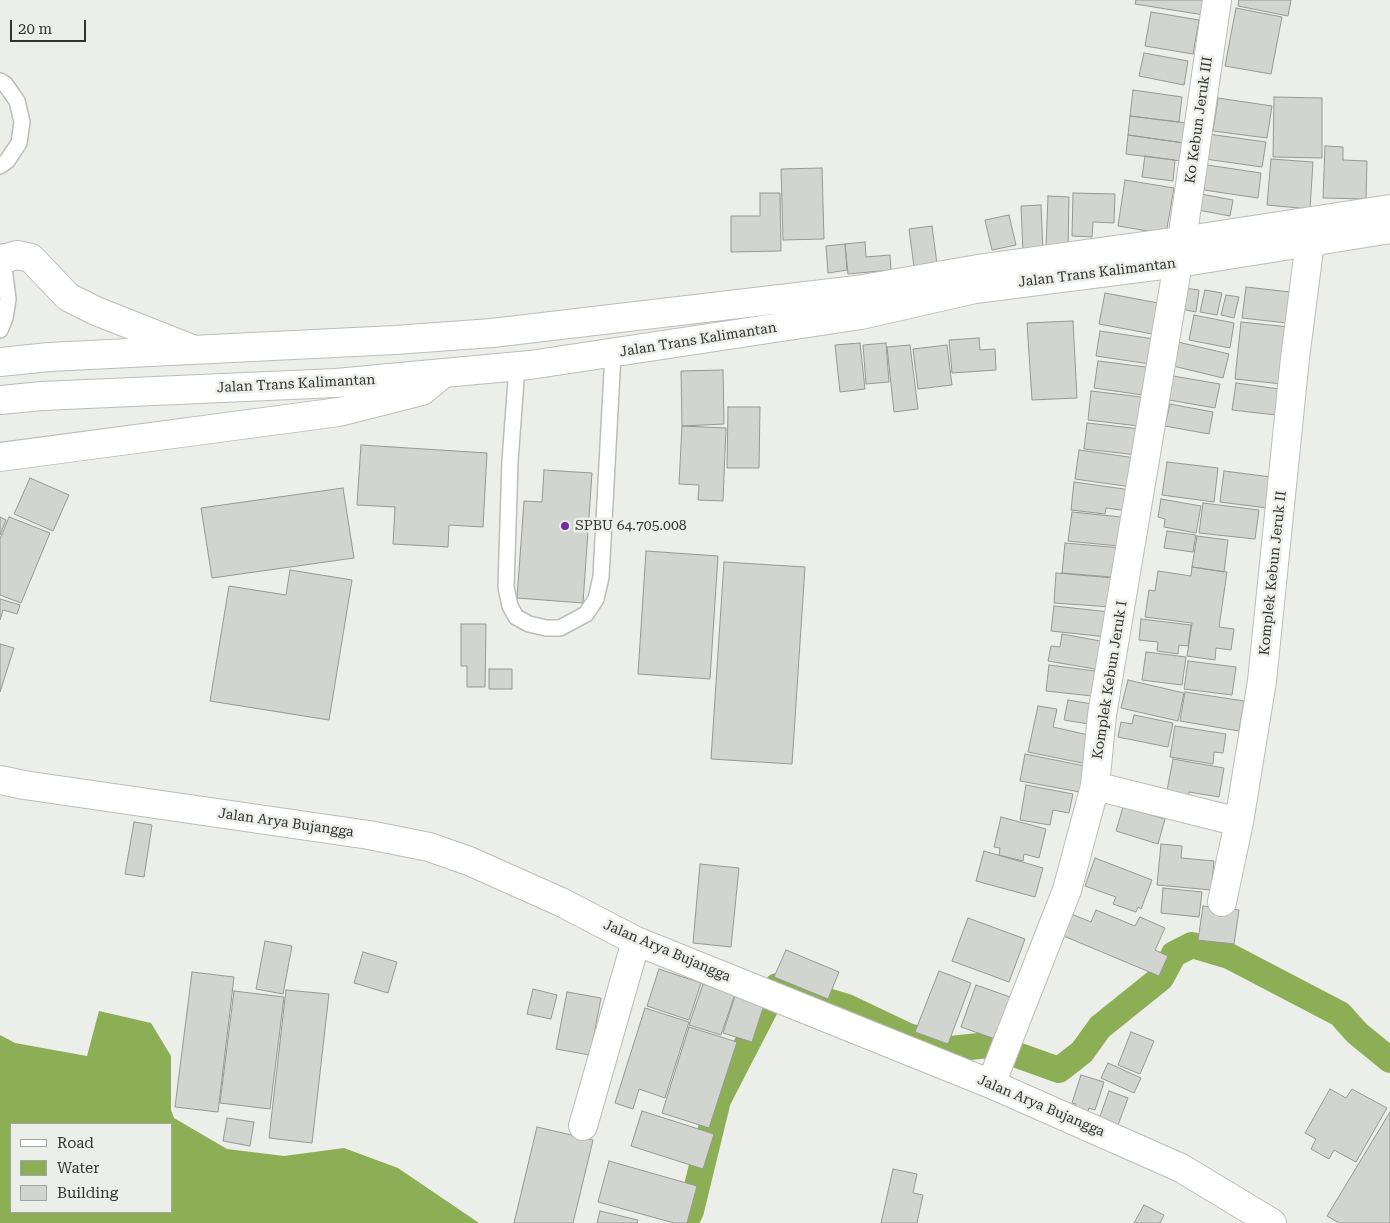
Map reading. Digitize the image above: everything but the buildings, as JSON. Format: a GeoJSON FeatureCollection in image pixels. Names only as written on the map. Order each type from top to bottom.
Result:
{"type":"FeatureCollection","features":[{"type":"Feature","properties":{"kind":"main road","name":"Ko Kebun Jeruk III"},"geometry":{"type":"LineString","coordinates":[[1180,252],[1217,0]]}},
{"type":"Feature","properties":{"kind":"main road","name":"Jalan Trans Kalimantan"},"geometry":{"type":"LineString","coordinates":[[1293,238],[1390,209]]}},
{"type":"Feature","properties":{"kind":"main road","name":"Jalan Trans Kalimantan"},"geometry":{"type":"LineString","coordinates":[[0,400],[42,396],[336,383],[517,367],[861,315],[975,289],[1180,252],[1240,243],[1390,229]]}},
{"type":"Feature","properties":{"kind":"main road","name":"Komplek Kebun Jeruk II"},"geometry":{"type":"LineString","coordinates":[[1222,902],[1262,681],[1295,358],[1293,238]]}},
{"type":"Feature","properties":{"kind":"main road","name":"Jalan Trans Kalimantan"},"geometry":{"type":"LineString","coordinates":[[0,362],[192,349],[395,340],[492,333],[857,290],[984,268],[1180,252]]}},
{"type":"Feature","properties":{"kind":"main road","name":"Komplek Kebun Jeruk I"},"geometry":{"type":"LineString","coordinates":[[994,1076],[1067,890],[1095,786],[1102,715],[1180,252]]}},
{"type":"Feature","properties":{"kind":"main road"},"geometry":{"type":"LineString","coordinates":[[1,255],[17,255],[31,258],[68,297],[96,311],[192,349]]}},
{"type":"Feature","properties":{"kind":"main road"},"geometry":{"type":"LineString","coordinates":[[0,456],[339,412],[422,391],[444,373]]}},
{"type":"Feature","properties":{"kind":"main road","name":"Jalan Arya Bujangga"},"geometry":{"type":"LineString","coordinates":[[0,780],[369,835],[429,847],[552,898],[636,941],[994,1076],[1182,1168],[1272,1223]]}},
{"type":"Feature","properties":{"kind":"main road"},"geometry":{"type":"LineString","coordinates":[[1095,786],[1238,822]]}},
{"type":"Feature","properties":{"kind":"main road"},"geometry":{"type":"LineString","coordinates":[[583,1126],[636,941]]}},
{"type":"Feature","properties":{"kind":"lane"},"geometry":{"type":"LineString","coordinates":[[0,81],[5,84],[17,102],[22,122],[19,143],[7,161],[0,166]]}},
{"type":"Feature","properties":{"kind":"lane"},"geometry":{"type":"LineString","coordinates":[[0,330],[5,318],[8,299],[1,255]]}},
{"type":"Feature","properties":{"kind":"lane"},"geometry":{"type":"LineString","coordinates":[[517,367],[510,461],[506,587],[510,606],[516,618],[529,624],[546,628],[560,628],[586,614],[596,599],[601,577],[613,353]]}},
{"type":"Feature","properties":{"kind":"water"},"geometry":{"type":"Polygon","coordinates":[[[99,1011],[151,1023],[171,1056],[171,1110],[174,1118],[227,1149],[284,1156],[344,1148],[398,1168],[479,1223],[0,1223],[0,1035],[15,1043],[87,1056],[99,1011]]]}},
{"type":"Feature","properties":{"kind":"waterway"},"geometry":{"type":"LineString","coordinates":[[777,986],[847,1007],[908,1036],[950,1049],[989,1045],[1059,1070],[1082,1052],[1100,1027],[1161,978],[1174,954],[1192,945],[1229,956],[1340,1014],[1357,1033],[1390,1060]]}},
{"type":"Feature","properties":{"kind":"waterway"},"geometry":{"type":"LineString","coordinates":[[685,1223],[691,1211],[718,1100],[767,1005]]}},
{"type":"Feature","properties":{"kind":"place","name":"SPBU 64.705.008"},"geometry":{"type":"Point","coordinates":[565,526]}}]}
